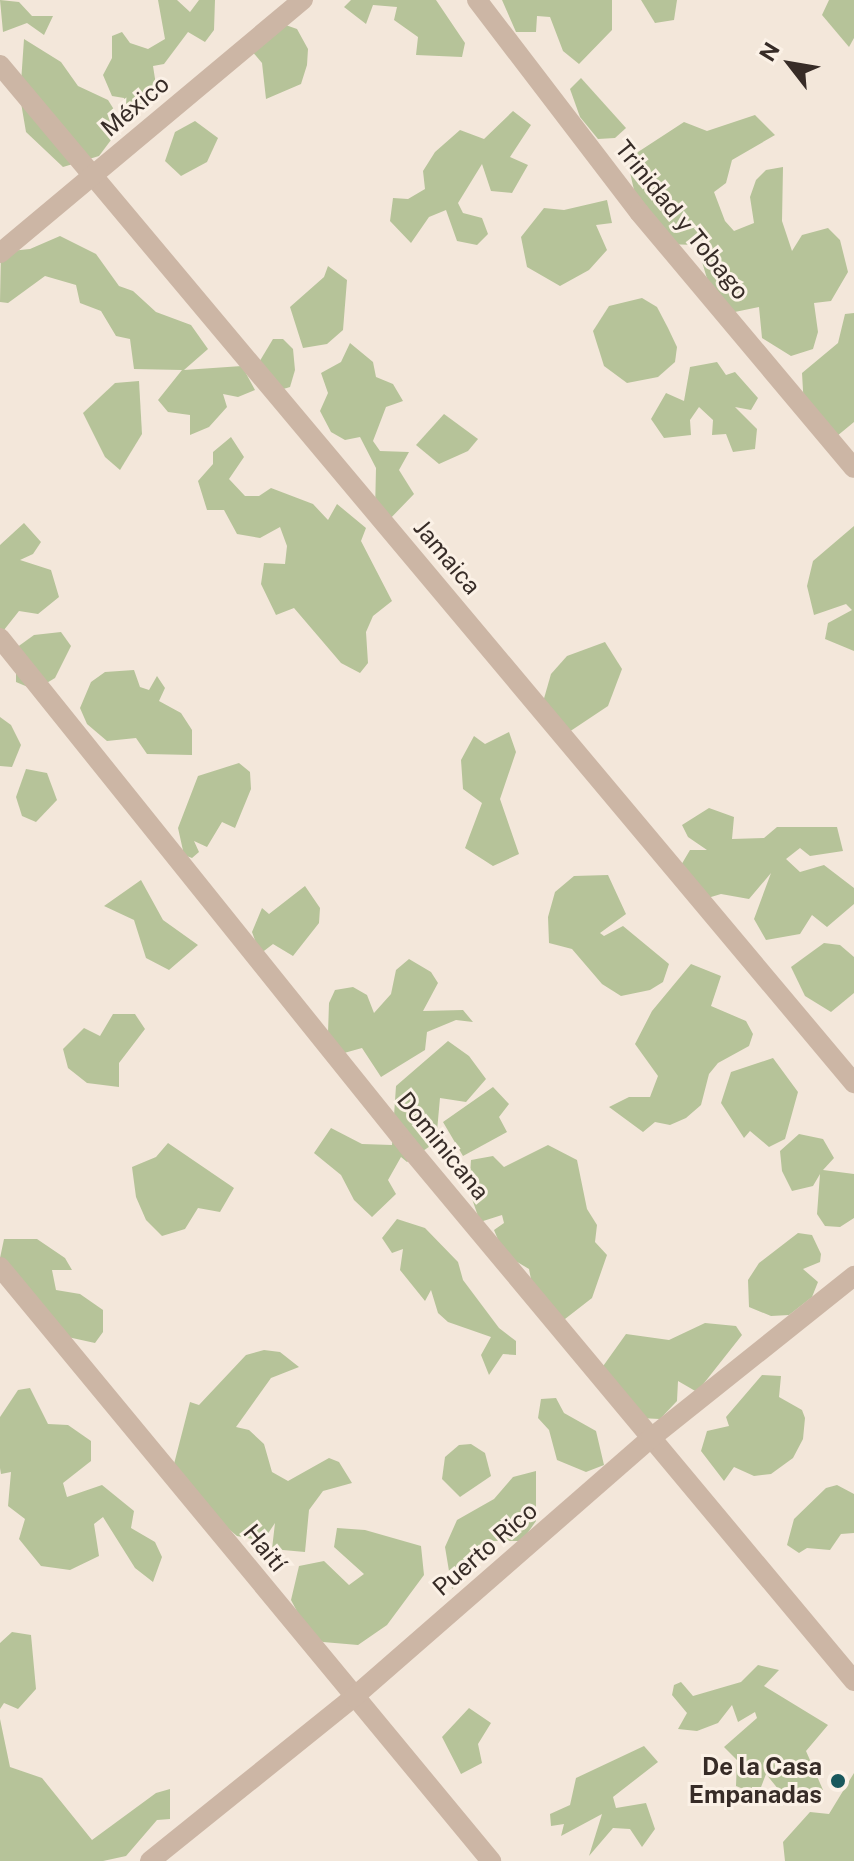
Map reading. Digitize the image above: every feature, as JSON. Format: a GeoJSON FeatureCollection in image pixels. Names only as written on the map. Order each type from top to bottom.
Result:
{"type":"FeatureCollection","features":[{"type":"Feature","properties":{"kind":"street","name":"México"},"geometry":{"type":"LineString","coordinates":[[0,253],[303,0]]}},
{"type":"Feature","properties":{"kind":"street","name":"Trinidad y Tobago"},"geometry":{"type":"LineString","coordinates":[[477,0],[639,212],[854,468]]}},
{"type":"Feature","properties":{"kind":"street","name":"Jamaica"},"geometry":{"type":"LineString","coordinates":[[0,65],[854,1083]]}},
{"type":"Feature","properties":{"kind":"street","name":"Dominicana"},"geometry":{"type":"LineString","coordinates":[[0,638],[407,1145],[854,1681]]}},
{"type":"Feature","properties":{"kind":"street","name":"Haití"},"geometry":{"type":"LineString","coordinates":[[0,1267],[491,1861]]}},
{"type":"Feature","properties":{"kind":"street","name":"Puerto Rico"},"geometry":{"type":"LineString","coordinates":[[150,1861],[354,1697],[651,1438],[854,1276]]}},
{"type":"Feature","properties":{"kind":"green space"},"geometry":{"type":"Polygon","coordinates":[[[0,0],[19,2],[32,16],[53,16],[44,35],[27,23],[3,32],[0,0]]]}},
{"type":"Feature","properties":{"kind":"green space"},"geometry":{"type":"Polygon","coordinates":[[[158,0],[177,0],[190,12],[199,0],[215,0],[214,30],[205,42],[188,32],[164,64],[153,66],[156,85],[143,110],[130,114],[124,98],[112,96],[103,75],[112,58],[112,36],[122,32],[130,43],[148,49],[165,39],[158,0]]]}},
{"type":"Feature","properties":{"kind":"green space"},"geometry":{"type":"Polygon","coordinates":[[[351,0],[436,0],[465,43],[462,57],[416,55],[418,37],[394,20],[397,7],[373,5],[366,24],[344,7],[351,0]]]}},
{"type":"Feature","properties":{"kind":"green space"},"geometry":{"type":"Polygon","coordinates":[[[502,0],[612,0],[612,30],[579,64],[563,51],[550,17],[537,16],[536,32],[516,32],[502,0]]]}},
{"type":"Feature","properties":{"kind":"green space"},"geometry":{"type":"Polygon","coordinates":[[[641,0],[677,0],[674,20],[655,23],[641,0]]]}},
{"type":"Feature","properties":{"kind":"green space"},"geometry":{"type":"Polygon","coordinates":[[[829,0],[854,0],[854,38],[849,47],[822,15],[829,0]]]}},
{"type":"Feature","properties":{"kind":"green space"},"geometry":{"type":"Polygon","coordinates":[[[277,22],[297,29],[308,49],[307,65],[301,84],[266,99],[262,63],[251,50],[277,22]]]}},
{"type":"Feature","properties":{"kind":"green space"},"geometry":{"type":"Polygon","coordinates":[[[24,39],[61,62],[78,86],[108,100],[123,124],[99,156],[63,167],[26,132],[20,97],[24,39]]]}},
{"type":"Feature","properties":{"kind":"green space"},"geometry":{"type":"Polygon","coordinates":[[[581,78],[626,128],[615,138],[598,139],[580,117],[570,89],[581,78]]]}},
{"type":"Feature","properties":{"kind":"green space"},"geometry":{"type":"Polygon","coordinates":[[[513,111],[531,125],[510,157],[528,165],[512,193],[491,191],[482,164],[458,203],[463,213],[482,218],[488,234],[477,245],[457,241],[446,210],[429,217],[411,243],[390,221],[393,198],[408,199],[425,189],[423,171],[435,152],[460,130],[484,139],[513,111]]]}},
{"type":"Feature","properties":{"kind":"green space"},"geometry":{"type":"Polygon","coordinates":[[[755,115],[775,135],[732,160],[726,183],[714,192],[725,221],[734,231],[754,223],[750,197],[756,180],[766,170],[783,167],[782,221],[792,251],[802,235],[828,228],[840,240],[848,272],[831,301],[814,303],[818,332],[813,349],[791,356],[762,338],[759,307],[725,314],[714,302],[697,245],[664,244],[639,212],[629,168],[638,152],[684,122],[707,131],[755,115]]]}},
{"type":"Feature","properties":{"kind":"green space"},"geometry":{"type":"Polygon","coordinates":[[[195,121],[218,138],[207,162],[181,176],[165,161],[175,132],[195,121]]]}},
{"type":"Feature","properties":{"kind":"green space"},"geometry":{"type":"Polygon","coordinates":[[[607,200],[612,223],[596,225],[607,250],[589,270],[560,286],[527,267],[521,237],[544,208],[564,210],[607,200]]]}},
{"type":"Feature","properties":{"kind":"green space"},"geometry":{"type":"Polygon","coordinates":[[[60,236],[96,254],[119,286],[133,291],[156,312],[191,325],[208,349],[184,370],[242,366],[255,390],[238,397],[223,394],[227,407],[209,427],[190,435],[190,415],[168,412],[158,400],[182,370],[134,369],[130,339],[116,336],[101,311],[80,303],[76,285],[45,276],[8,303],[0,302],[1,252],[30,249],[60,236]]]}},
{"type":"Feature","properties":{"kind":"green space"},"geometry":{"type":"Polygon","coordinates":[[[328,266],[347,280],[343,330],[327,344],[303,348],[290,307],[324,277],[328,266]]]}},
{"type":"Feature","properties":{"kind":"green space"},"geometry":{"type":"Polygon","coordinates":[[[642,298],[657,307],[668,328],[677,347],[675,362],[658,377],[627,383],[604,366],[593,331],[609,306],[642,298]]]}},
{"type":"Feature","properties":{"kind":"green space"},"geometry":{"type":"Polygon","coordinates":[[[854,313],[854,422],[831,441],[804,408],[802,373],[838,343],[845,314],[854,313]]]}},
{"type":"Feature","properties":{"kind":"green space"},"geometry":{"type":"Polygon","coordinates":[[[273,339],[283,339],[293,349],[295,370],[290,387],[270,393],[255,369],[273,339]]]}},
{"type":"Feature","properties":{"kind":"green space"},"geometry":{"type":"Polygon","coordinates":[[[350,343],[373,362],[376,377],[393,384],[403,401],[386,407],[373,441],[380,451],[409,452],[399,470],[414,494],[385,524],[375,512],[376,468],[360,437],[345,440],[331,432],[320,411],[328,393],[321,373],[341,362],[350,343]]]}},
{"type":"Feature","properties":{"kind":"green space"},"geometry":{"type":"Polygon","coordinates":[[[717,362],[726,375],[735,372],[758,398],[751,410],[735,407],[757,429],[755,449],[733,452],[726,434],[712,435],[713,420],[699,407],[690,420],[691,435],[664,438],[651,419],[666,393],[684,401],[690,367],[717,362]]]}},
{"type":"Feature","properties":{"kind":"green space"},"geometry":{"type":"Polygon","coordinates":[[[139,381],[142,434],[120,470],[105,457],[83,413],[115,383],[139,381]]]}},
{"type":"Feature","properties":{"kind":"green space"},"geometry":{"type":"Polygon","coordinates":[[[444,414],[478,439],[468,451],[439,464],[416,445],[444,414]]]}},
{"type":"Feature","properties":{"kind":"green space"},"geometry":{"type":"Polygon","coordinates":[[[231,437],[244,457],[229,479],[245,496],[259,496],[271,488],[313,504],[328,520],[337,504],[366,528],[361,541],[392,601],[373,616],[366,632],[368,663],[360,673],[341,663],[294,608],[276,615],[261,584],[264,563],[285,564],[287,546],[280,527],[260,538],[237,534],[224,510],[207,510],[198,481],[213,464],[213,452],[231,437]]]}},
{"type":"Feature","properties":{"kind":"green space"},"geometry":{"type":"Polygon","coordinates":[[[24,523],[41,542],[33,554],[20,560],[51,570],[59,597],[38,614],[19,611],[0,635],[0,545],[24,523]]]}},
{"type":"Feature","properties":{"kind":"green space"},"geometry":{"type":"Polygon","coordinates":[[[854,526],[854,651],[825,639],[828,623],[852,610],[846,604],[814,615],[807,586],[813,561],[854,526]]]}},
{"type":"Feature","properties":{"kind":"green space"},"geometry":{"type":"Polygon","coordinates":[[[61,632],[71,646],[55,678],[35,690],[16,682],[16,648],[34,635],[61,632]]]}},
{"type":"Feature","properties":{"kind":"green space"},"geometry":{"type":"Polygon","coordinates":[[[605,642],[622,669],[608,706],[563,736],[541,709],[551,674],[567,656],[605,642]]]}},
{"type":"Feature","properties":{"kind":"green space"},"geometry":{"type":"Polygon","coordinates":[[[134,670],[140,687],[149,690],[157,676],[165,688],[159,701],[181,713],[192,730],[192,755],[147,754],[136,738],[107,741],[87,724],[80,708],[91,682],[105,672],[134,670]]]}},
{"type":"Feature","properties":{"kind":"green space"},"geometry":{"type":"Polygon","coordinates":[[[0,717],[11,725],[21,745],[12,767],[0,766],[0,717]]]}},
{"type":"Feature","properties":{"kind":"green space"},"geometry":{"type":"Polygon","coordinates":[[[509,732],[516,752],[500,799],[519,854],[493,866],[465,848],[482,803],[463,789],[461,760],[474,736],[485,744],[509,732]]]}},
{"type":"Feature","properties":{"kind":"green space"},"geometry":{"type":"Polygon","coordinates":[[[239,763],[250,772],[251,789],[235,828],[222,822],[207,847],[194,841],[199,852],[192,858],[184,855],[178,828],[198,776],[239,763]]]}},
{"type":"Feature","properties":{"kind":"green space"},"geometry":{"type":"Polygon","coordinates":[[[26,769],[47,773],[57,800],[36,822],[22,816],[16,797],[26,769]]]}},
{"type":"Feature","properties":{"kind":"green space"},"geometry":{"type":"Polygon","coordinates":[[[709,808],[734,817],[732,839],[764,838],[777,827],[837,827],[843,851],[810,856],[800,848],[786,859],[800,872],[824,865],[854,888],[854,904],[827,927],[812,915],[800,934],[766,940],[754,919],[771,873],[749,899],[721,894],[701,900],[677,872],[690,850],[707,850],[688,837],[682,825],[709,808]]]}},
{"type":"Feature","properties":{"kind":"green space"},"geometry":{"type":"Polygon","coordinates":[[[608,875],[626,914],[600,933],[604,936],[623,926],[669,964],[663,982],[650,990],[621,996],[602,984],[572,949],[549,943],[548,917],[555,892],[574,876],[608,875]]]}},
{"type":"Feature","properties":{"kind":"green space"},"geometry":{"type":"Polygon","coordinates":[[[141,880],[163,920],[198,945],[169,970],[146,958],[134,920],[104,906],[141,880]]]}},
{"type":"Feature","properties":{"kind":"green space"},"geometry":{"type":"Polygon","coordinates":[[[305,886],[320,908],[319,923],[293,956],[273,944],[260,954],[252,932],[262,908],[269,914],[305,886]]]}},
{"type":"Feature","properties":{"kind":"green space"},"geometry":{"type":"Polygon","coordinates":[[[824,943],[840,945],[854,957],[854,993],[831,1012],[805,996],[791,967],[824,943]]]}},
{"type":"Feature","properties":{"kind":"green space"},"geometry":{"type":"Polygon","coordinates":[[[409,959],[431,972],[438,983],[423,1011],[463,1010],[473,1022],[456,1020],[427,1032],[425,1050],[381,1077],[362,1048],[337,1055],[328,1033],[329,1003],[335,990],[353,987],[367,995],[374,1013],[391,994],[396,970],[409,959]]]}},
{"type":"Feature","properties":{"kind":"green space"},"geometry":{"type":"Polygon","coordinates":[[[691,964],[721,976],[711,1006],[746,1021],[753,1034],[749,1046],[718,1063],[709,1074],[701,1105],[686,1118],[670,1125],[655,1122],[643,1132],[609,1107],[629,1097],[650,1097],[658,1076],[635,1044],[652,1011],[691,964]]]}},
{"type":"Feature","properties":{"kind":"green space"},"geometry":{"type":"Polygon","coordinates":[[[113,1014],[135,1014],[145,1029],[119,1063],[119,1087],[87,1083],[68,1068],[63,1049],[84,1028],[100,1036],[113,1014]]]}},
{"type":"Feature","properties":{"kind":"green space"},"geometry":{"type":"Polygon","coordinates":[[[448,1041],[469,1056],[486,1079],[466,1102],[440,1098],[436,1142],[407,1162],[401,1157],[388,1180],[396,1194],[372,1217],[354,1200],[341,1175],[314,1153],[331,1128],[362,1144],[392,1145],[396,1086],[448,1041]]]}},
{"type":"Feature","properties":{"kind":"green space"},"geometry":{"type":"Polygon","coordinates":[[[773,1058],[798,1092],[785,1139],[769,1147],[750,1131],[744,1138],[721,1103],[731,1072],[773,1058]]]}},
{"type":"Feature","properties":{"kind":"green space"},"geometry":{"type":"Polygon","coordinates":[[[493,1087],[509,1104],[499,1117],[507,1132],[463,1156],[443,1122],[493,1087]]]}},
{"type":"Feature","properties":{"kind":"green space"},"geometry":{"type":"Polygon","coordinates":[[[799,1134],[823,1139],[834,1158],[823,1170],[854,1174],[854,1218],[840,1227],[825,1226],[817,1214],[820,1174],[813,1186],[792,1191],[782,1171],[780,1151],[799,1134]]]}},
{"type":"Feature","properties":{"kind":"green space"},"geometry":{"type":"Polygon","coordinates":[[[168,1143],[234,1188],[220,1212],[198,1208],[185,1229],[162,1236],[146,1220],[136,1197],[132,1167],[156,1157],[168,1143]]]}},
{"type":"Feature","properties":{"kind":"green space"},"geometry":{"type":"Polygon","coordinates":[[[548,1145],[577,1160],[587,1209],[597,1225],[595,1242],[607,1255],[592,1298],[556,1326],[538,1315],[529,1269],[504,1254],[494,1230],[504,1223],[502,1215],[480,1222],[469,1190],[471,1160],[493,1156],[504,1167],[548,1145]]]}},
{"type":"Feature","properties":{"kind":"green space"},"geometry":{"type":"Polygon","coordinates":[[[397,1219],[425,1228],[458,1262],[463,1280],[499,1328],[516,1341],[516,1355],[503,1354],[489,1375],[481,1355],[491,1337],[448,1322],[438,1313],[431,1290],[425,1301],[400,1270],[403,1249],[392,1253],[382,1238],[397,1219]]]}},
{"type":"Feature","properties":{"kind":"green space"},"geometry":{"type":"Polygon","coordinates":[[[798,1233],[812,1235],[821,1254],[820,1262],[803,1269],[818,1282],[812,1297],[789,1315],[771,1316],[749,1307],[748,1280],[759,1263],[798,1233]]]}},
{"type":"Feature","properties":{"kind":"green space"},"geometry":{"type":"Polygon","coordinates":[[[4,1239],[37,1239],[65,1258],[72,1270],[52,1270],[56,1290],[80,1294],[103,1310],[103,1332],[95,1343],[45,1332],[0,1258],[4,1239]]]}},
{"type":"Feature","properties":{"kind":"green space"},"geometry":{"type":"Polygon","coordinates":[[[705,1323],[736,1326],[742,1335],[697,1392],[678,1381],[677,1401],[660,1419],[639,1418],[601,1369],[626,1334],[669,1340],[705,1323]]]}},
{"type":"Feature","properties":{"kind":"green space"},"geometry":{"type":"Polygon","coordinates":[[[264,1350],[280,1352],[299,1367],[271,1378],[236,1427],[249,1430],[264,1444],[272,1472],[288,1481],[329,1458],[339,1462],[352,1483],[323,1491],[309,1510],[305,1552],[272,1549],[275,1523],[263,1541],[237,1536],[210,1513],[174,1464],[190,1402],[199,1405],[246,1355],[264,1350]]]}},
{"type":"Feature","properties":{"kind":"green space"},"geometry":{"type":"Polygon","coordinates":[[[762,1375],[781,1376],[779,1397],[802,1410],[805,1418],[803,1439],[793,1458],[771,1474],[754,1476],[734,1467],[724,1481],[701,1451],[707,1431],[729,1426],[726,1417],[762,1375]]]}},
{"type":"Feature","properties":{"kind":"green space"},"geometry":{"type":"Polygon","coordinates":[[[30,1388],[48,1424],[68,1425],[91,1441],[91,1461],[63,1483],[67,1497],[102,1485],[134,1511],[131,1528],[155,1542],[162,1557],[153,1582],[135,1568],[103,1517],[94,1524],[99,1556],[70,1570],[41,1566],[19,1539],[25,1519],[8,1506],[11,1472],[1,1474],[0,1417],[18,1390],[30,1388]]]}},
{"type":"Feature","properties":{"kind":"green space"},"geometry":{"type":"Polygon","coordinates":[[[556,1398],[564,1413],[596,1431],[604,1465],[586,1472],[557,1460],[549,1430],[538,1418],[541,1399],[556,1398]]]}},
{"type":"Feature","properties":{"kind":"green space"},"geometry":{"type":"Polygon","coordinates":[[[471,1444],[485,1453],[491,1476],[460,1497],[442,1479],[445,1457],[459,1445],[471,1444]]]}},
{"type":"Feature","properties":{"kind":"green space"},"geometry":{"type":"Polygon","coordinates":[[[536,1471],[536,1521],[522,1541],[491,1541],[476,1552],[469,1575],[452,1589],[445,1547],[457,1520],[494,1499],[513,1477],[536,1471]]]}},
{"type":"Feature","properties":{"kind":"green space"},"geometry":{"type":"Polygon","coordinates":[[[837,1485],[854,1494],[854,1533],[841,1534],[830,1550],[807,1548],[799,1553],[787,1545],[794,1519],[826,1488],[837,1485]]]}},
{"type":"Feature","properties":{"kind":"green space"},"geometry":{"type":"Polygon","coordinates":[[[337,1528],[365,1530],[421,1546],[424,1575],[387,1625],[358,1645],[323,1642],[309,1634],[291,1600],[299,1566],[324,1561],[349,1585],[364,1574],[334,1547],[337,1528]]]}},
{"type":"Feature","properties":{"kind":"green space"},"geometry":{"type":"Polygon","coordinates":[[[12,1632],[31,1635],[36,1689],[18,1709],[4,1703],[0,1709],[0,1643],[12,1632]]]}},
{"type":"Feature","properties":{"kind":"green space"},"geometry":{"type":"Polygon","coordinates":[[[758,1665],[779,1670],[764,1686],[828,1725],[806,1751],[823,1790],[787,1800],[766,1774],[758,1795],[736,1786],[737,1760],[724,1747],[757,1718],[755,1712],[738,1722],[732,1705],[718,1723],[697,1731],[678,1729],[687,1713],[672,1695],[674,1685],[681,1682],[693,1696],[741,1682],[758,1665]]]}},
{"type":"Feature","properties":{"kind":"green space"},"geometry":{"type":"Polygon","coordinates":[[[469,1708],[491,1723],[478,1744],[482,1763],[461,1774],[442,1737],[469,1708]]]}},
{"type":"Feature","properties":{"kind":"green space"},"geometry":{"type":"Polygon","coordinates":[[[0,1719],[10,1767],[42,1778],[92,1840],[156,1793],[170,1789],[170,1819],[157,1820],[126,1856],[103,1861],[0,1861],[0,1719]]]}},
{"type":"Feature","properties":{"kind":"green space"},"geometry":{"type":"Polygon","coordinates":[[[644,1746],[658,1762],[613,1797],[616,1808],[646,1803],[655,1829],[642,1847],[630,1829],[613,1828],[589,1856],[602,1814],[561,1836],[564,1824],[551,1826],[550,1814],[570,1805],[576,1778],[644,1746]]]}},
{"type":"Feature","properties":{"kind":"green space"},"geometry":{"type":"Polygon","coordinates":[[[854,1773],[854,1861],[785,1861],[783,1842],[810,1812],[829,1814],[854,1773]]]}},
{"type":"Feature","properties":{"kind":"place","name":"De la Casa Empanadas"},"geometry":{"type":"Point","coordinates":[838,1781]}}]}
